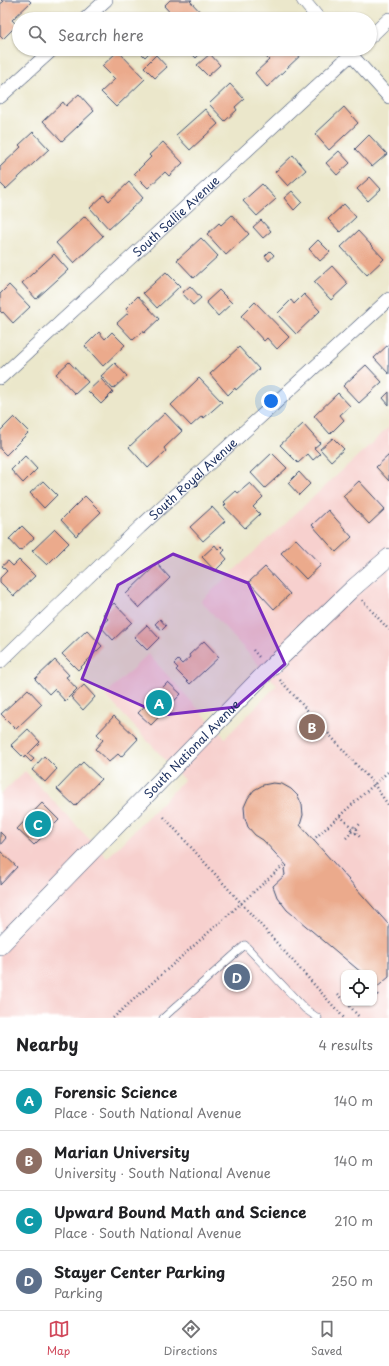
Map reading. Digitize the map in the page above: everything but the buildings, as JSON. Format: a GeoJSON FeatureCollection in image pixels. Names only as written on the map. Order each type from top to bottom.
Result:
{"type":"FeatureCollection","features":[{"type":"Feature","properties":{"kind":"street"},"geometry":{"type":"LineString","coordinates":[[93,12],[106,0]]}},
{"type":"Feature","properties":{"kind":"street"},"geometry":{"type":"LineString","coordinates":[[303,0],[314,12]]}},
{"type":"Feature","properties":{"kind":"street"},"geometry":{"type":"LineString","coordinates":[[377,30],[389,19]]}},
{"type":"Feature","properties":{"kind":"street"},"geometry":{"type":"LineString","coordinates":[[0,97],[45,56]]}},
{"type":"Feature","properties":{"kind":"street","name":"South Sallie Avenue"},"geometry":{"type":"LineString","coordinates":[[2,371],[346,56]]}},
{"type":"Feature","properties":{"kind":"street"},"geometry":{"type":"LineString","coordinates":[[355,56],[389,97]]}},
{"type":"Feature","properties":{"kind":"street","name":"South Royal Avenue"},"geometry":{"type":"LineString","coordinates":[[0,662],[140,527],[389,299]]}},
{"type":"Feature","properties":{"kind":"street","name":"South National Avenue"},"geometry":{"type":"LineString","coordinates":[[0,946],[269,669],[352,589],[389,557]]}},
{"type":"Feature","properties":{"kind":"lane"},"geometry":{"type":"LineString","coordinates":[[164,1018],[246,945],[314,1017]]}},
{"type":"Feature","properties":{"kind":"path"},"geometry":{"type":"LineString","coordinates":[[352,589],[389,630]]}},
{"type":"Feature","properties":{"kind":"path"},"geometry":{"type":"LineString","coordinates":[[253,650],[375,784],[389,806]]}},
{"type":"Feature","properties":{"kind":"path"},"geometry":{"type":"LineString","coordinates":[[313,840],[389,772]]}},
{"type":"Feature","properties":{"kind":"path"},"geometry":{"type":"LineString","coordinates":[[340,816],[352,828],[352,832],[346,838]]}},
{"type":"Feature","properties":{"kind":"path"},"geometry":{"type":"LineString","coordinates":[[164,817],[344,1018]]}},
{"type":"Feature","properties":{"kind":"path"},"geometry":{"type":"LineString","coordinates":[[361,823],[356,828],[356,832],[361,838]]}},
{"type":"Feature","properties":{"kind":"path"},"geometry":{"type":"LineString","coordinates":[[113,1018],[285,864]]}},
{"type":"Feature","properties":{"kind":"path"},"geometry":{"type":"LineString","coordinates":[[338,994],[341,997]]}},
{"type":"Feature","properties":{"kind":"path"},"geometry":{"type":"LineString","coordinates":[[350,1006],[360,1018]]}},
{"type":"Feature","properties":{"kind":"highlighted area"},"geometry":{"type":"Polygon","coordinates":[[[173,554],[248,583],[285,664],[236,707],[163,715],[82,679],[118,585],[173,554]]]}},
{"type":"Feature","properties":{"kind":"shaded area"},"geometry":{"type":"Polygon","coordinates":[[[389,427],[389,1018],[0,1018],[0,795],[25,771],[107,858],[184,780],[105,695],[148,654],[225,738],[277,685],[201,601],[389,427]]]}},
{"type":"Feature","properties":{"kind":"place","name":"Forensic Science"},"geometry":{"type":"Point","coordinates":[159,703]}},
{"type":"Feature","properties":{"kind":"place","name":"Marian University"},"geometry":{"type":"Point","coordinates":[312,727]}},
{"type":"Feature","properties":{"kind":"place","name":"Upward Bound Math and Science"},"geometry":{"type":"Point","coordinates":[38,824]}},
{"type":"Feature","properties":{"kind":"place","name":"Stayer Center Parking"},"geometry":{"type":"Point","coordinates":[237,977]}}]}
